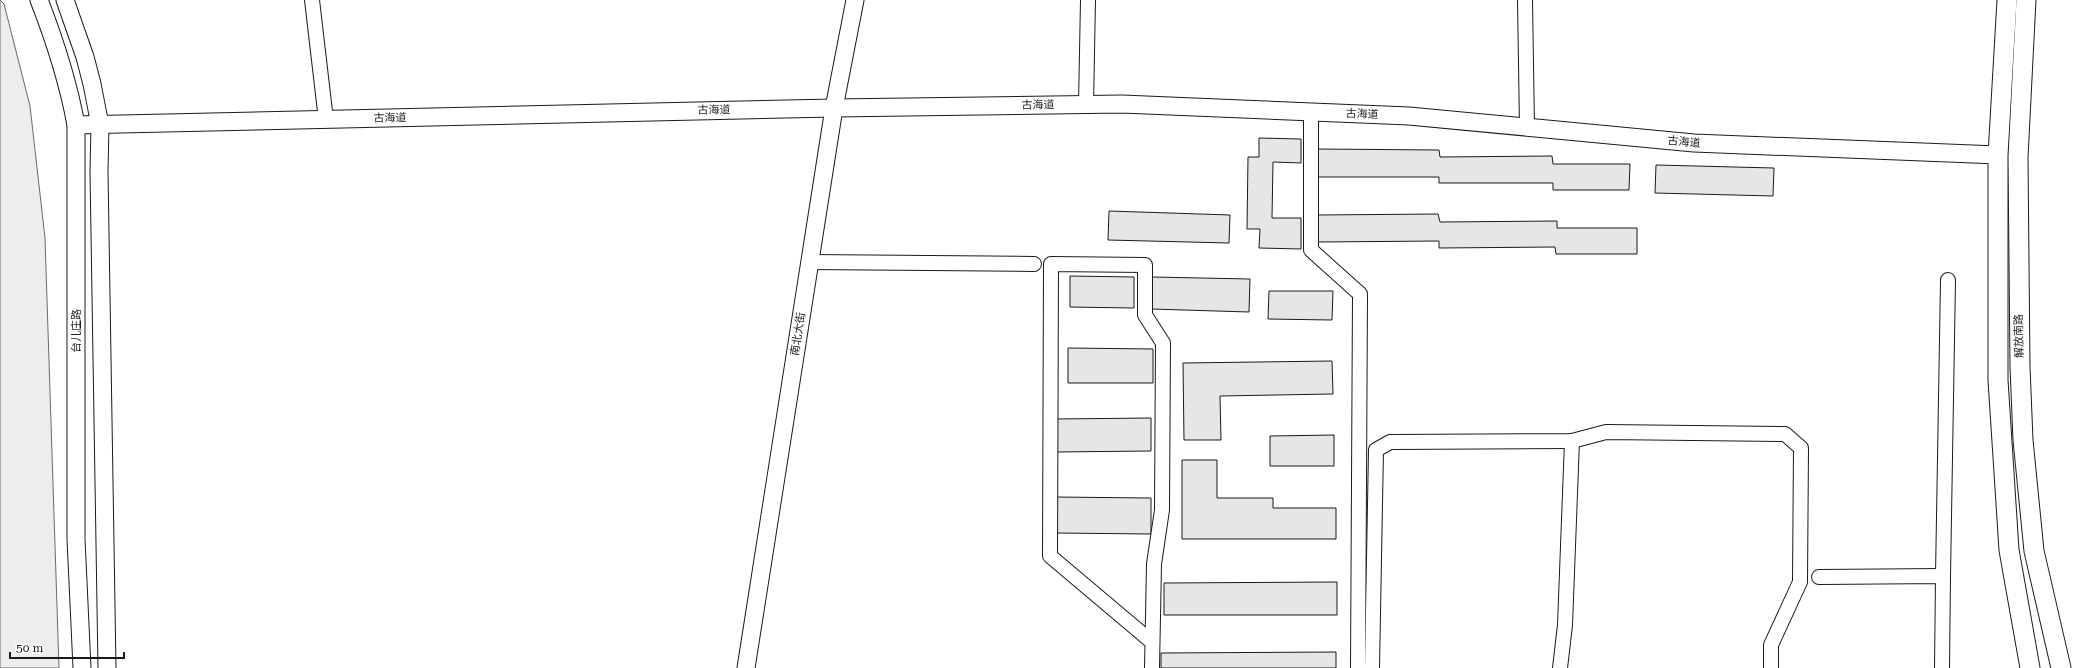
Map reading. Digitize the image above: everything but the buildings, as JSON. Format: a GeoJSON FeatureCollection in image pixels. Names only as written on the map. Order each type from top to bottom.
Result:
{"type":"FeatureCollection","features":[{"type":"Feature","properties":{"kind":"main road","name":"解放南路"},"geometry":{"type":"LineString","coordinates":[[2007,0],[1998,155],[1998,380],[2009,550],[2030,668]]}},
{"type":"Feature","properties":{"kind":"main road","name":"解放南路"},"geometry":{"type":"LineString","coordinates":[[2026,0],[2018,157],[2020,367],[2023,440],[2034,551],[2061,668]]}},
{"type":"Feature","properties":{"kind":"street","name":"台儿庄路"},"geometry":{"type":"LineString","coordinates":[[38,0],[60,54],[70,92],[76,125],[76,538],[82,668]]}},
{"type":"Feature","properties":{"kind":"street"},"geometry":{"type":"LineString","coordinates":[[65,0],[85,57],[100,125],[99,171],[107,668]]}},
{"type":"Feature","properties":{"kind":"street"},"geometry":{"type":"LineString","coordinates":[[312,0],[326,120]]}},
{"type":"Feature","properties":{"kind":"street","name":"南北大街"},"geometry":{"type":"LineString","coordinates":[[746,668],[834,108],[855,0]]}},
{"type":"Feature","properties":{"kind":"street"},"geometry":{"type":"LineString","coordinates":[[1086,105],[1088,0]]}},
{"type":"Feature","properties":{"kind":"street"},"geometry":{"type":"LineString","coordinates":[[1525,0],[1527,127]]}},
{"type":"Feature","properties":{"kind":"street","name":"古海道"},"geometry":{"type":"LineString","coordinates":[[76,125],[834,108],[1086,105],[1409,116],[1694,143],[1998,155]]}},
{"type":"Feature","properties":{"kind":"street"},"geometry":{"type":"LineString","coordinates":[[1311,112],[1311,250],[1360,294],[1358,668]]}},
{"type":"Feature","properties":{"kind":"street"},"geometry":{"type":"LineString","coordinates":[[809,262],[1034,264]]}},
{"type":"Feature","properties":{"kind":"street"},"geometry":{"type":"LineString","coordinates":[[1152,642],[1050,556],[1051,264],[1144,265],[1145,315],[1163,343],[1162,510],[1154,564],[1152,668]]}},
{"type":"Feature","properties":{"kind":"street"},"geometry":{"type":"LineString","coordinates":[[1942,668],[1948,280]]}},
{"type":"Feature","properties":{"kind":"street"},"geometry":{"type":"LineString","coordinates":[[1372,668],[1376,450],[1390,442],[1572,441],[1606,432],[1785,434],[1800,448],[1800,582],[1771,645],[1771,668]]}},
{"type":"Feature","properties":{"kind":"street"},"geometry":{"type":"LineString","coordinates":[[1560,668],[1565,625],[1572,441]]}},
{"type":"Feature","properties":{"kind":"street"},"geometry":{"type":"LineString","coordinates":[[1819,577],[1943,576]]}},
{"type":"Feature","properties":{"kind":"shaded area"},"geometry":{"type":"Polygon","coordinates":[[[0,0],[4,4],[30,106],[45,238],[59,668],[0,668],[0,0]]]}}]}
